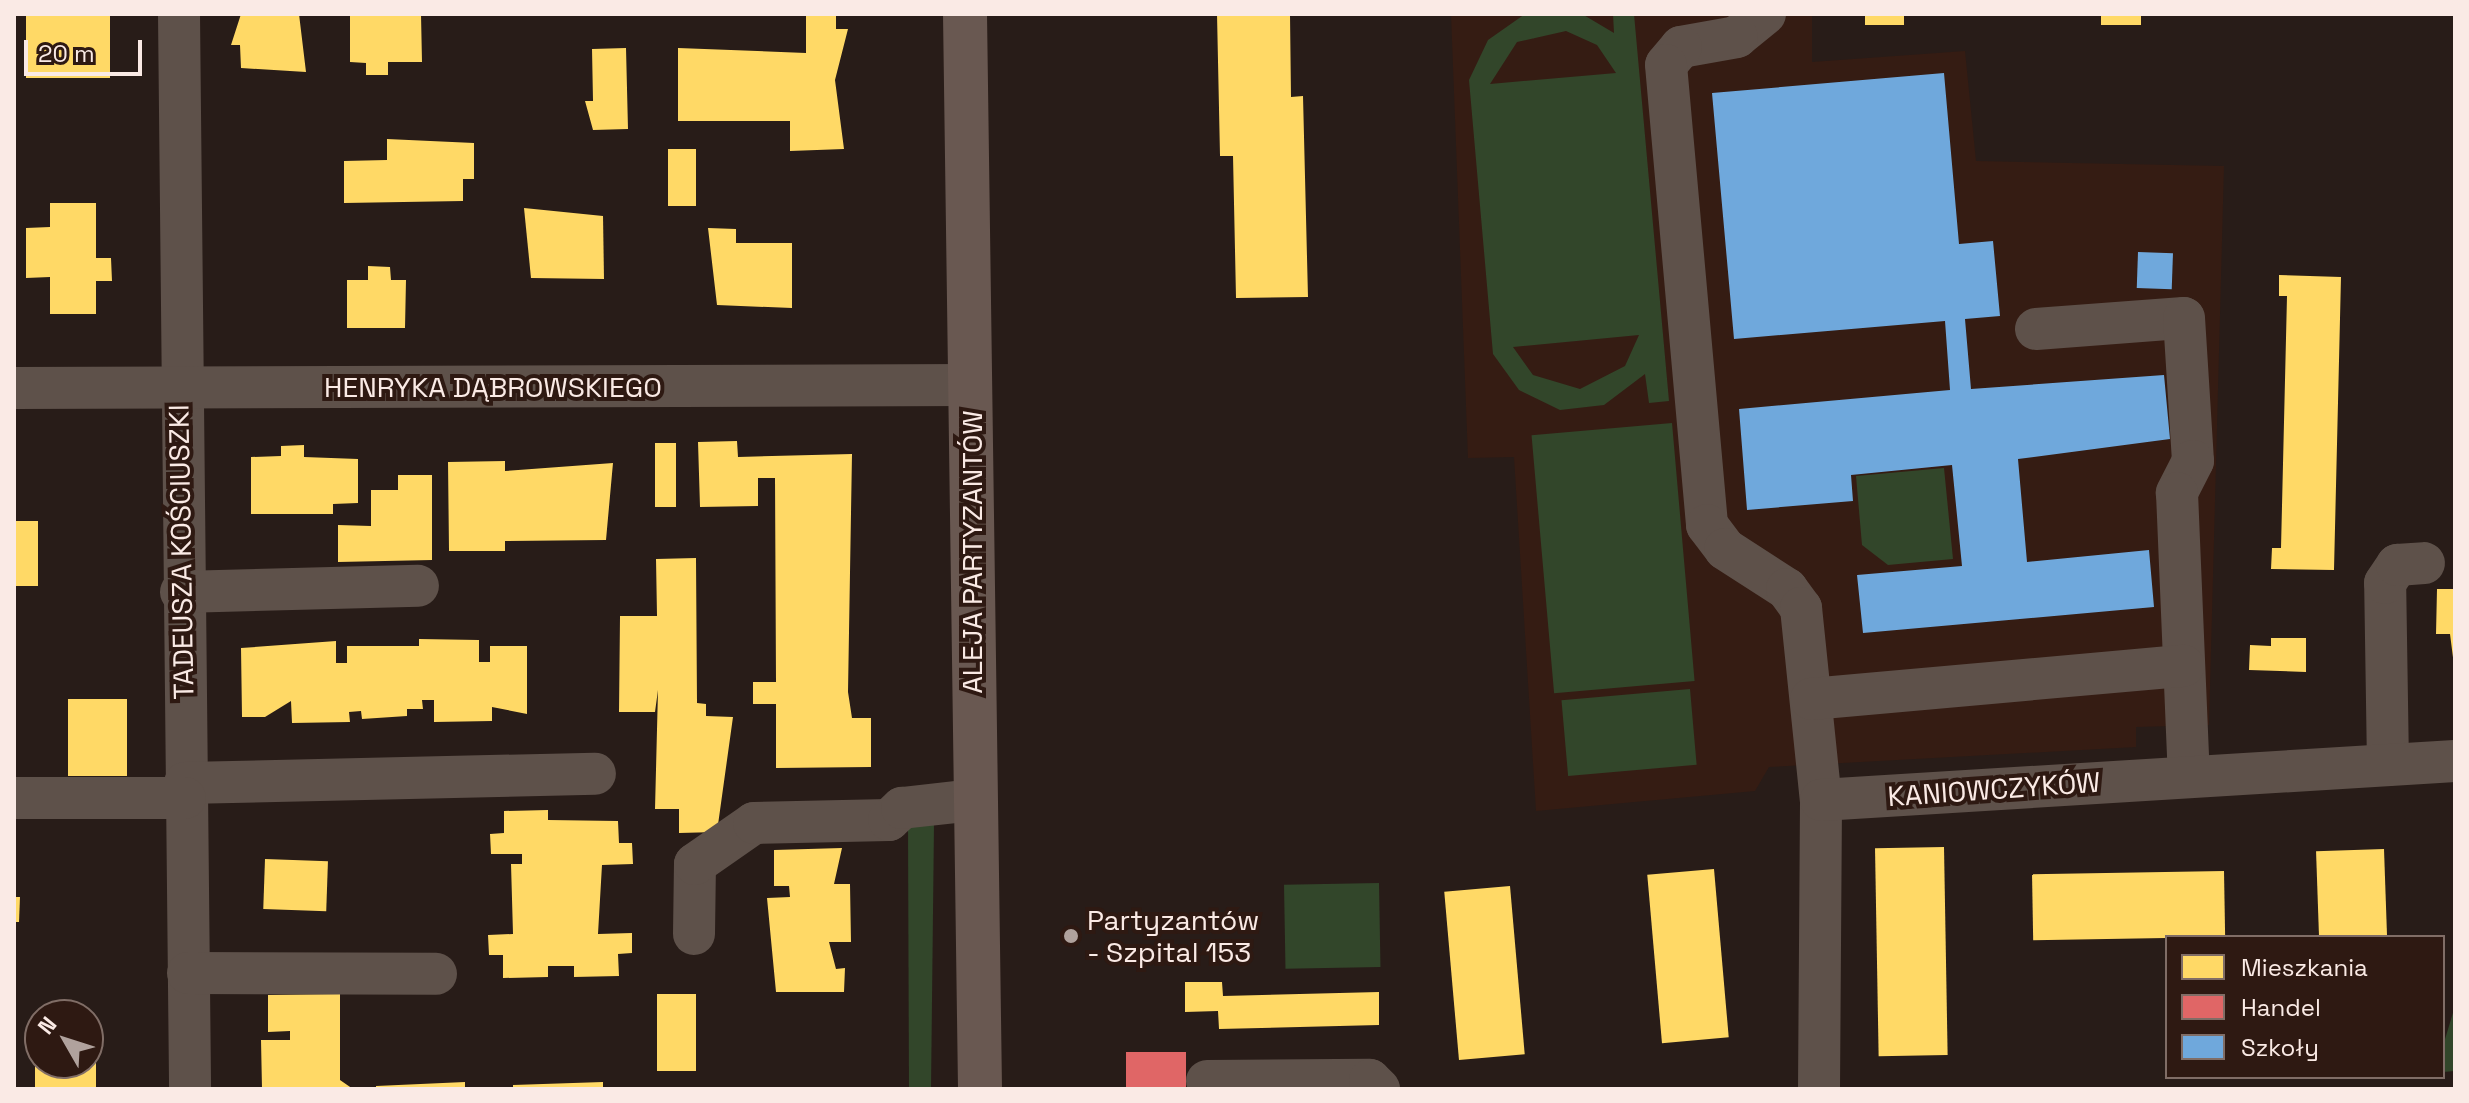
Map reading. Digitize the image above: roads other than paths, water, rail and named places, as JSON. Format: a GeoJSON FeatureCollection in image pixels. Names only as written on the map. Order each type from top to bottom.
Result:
{"type":"FeatureCollection","features":[{"type":"Feature","properties":{"kind":"main road","name":"ALEJA PARTYZANTÓW"},"geometry":{"type":"LineString","coordinates":[[965,14],[973,800],[980,1089]]}},
{"type":"Feature","properties":{"kind":"street","name":"TADEUSZA KOŚCIUSZKI"},"geometry":{"type":"LineString","coordinates":[[179,14],[178,388],[190,1089]]}},
{"type":"Feature","properties":{"kind":"street"},"geometry":{"type":"LineString","coordinates":[[1765,14],[1737,37],[1681,47],[1666,65],[1707,525],[1725,549],[1787,589],[1801,608],[1821,800],[1819,1089]]}},
{"type":"Feature","properties":{"kind":"street"},"geometry":{"type":"LineString","coordinates":[[2036,329],[2184,318],[2193,461],[2177,493],[2189,777]]}},
{"type":"Feature","properties":{"kind":"street","name":"HENRYKA DĄBROWSKIEGO"},"geometry":{"type":"LineString","coordinates":[[14,388],[971,385]]}},
{"type":"Feature","properties":{"kind":"street"},"geometry":{"type":"LineString","coordinates":[[2388,765],[2385,583],[2397,565],[2424,563]]}},
{"type":"Feature","properties":{"kind":"street"},"geometry":{"type":"LineString","coordinates":[[181,592],[418,586]]}},
{"type":"Feature","properties":{"kind":"street"},"geometry":{"type":"LineString","coordinates":[[1811,699],[2184,666]]}},
{"type":"Feature","properties":{"kind":"street","name":"KANIOWCZYKÓW"},"geometry":{"type":"LineString","coordinates":[[1821,800],[2455,761]]}},
{"type":"Feature","properties":{"kind":"street"},"geometry":{"type":"LineString","coordinates":[[14,798],[595,774]]}},
{"type":"Feature","properties":{"kind":"street"},"geometry":{"type":"LineString","coordinates":[[694,934],[695,864],[754,823],[889,820],[902,808],[973,800]]}},
{"type":"Feature","properties":{"kind":"street"},"geometry":{"type":"LineString","coordinates":[[188,973],[436,974]]}},
{"type":"Feature","properties":{"kind":"street"},"geometry":{"type":"LineString","coordinates":[[1207,1081],[1370,1080],[1379,1089]]}},
{"type":"Feature","properties":{"kind":"place","name":"Partyzantów - Szpital 153"},"geometry":{"type":"Point","coordinates":[1071,936]}}]}
